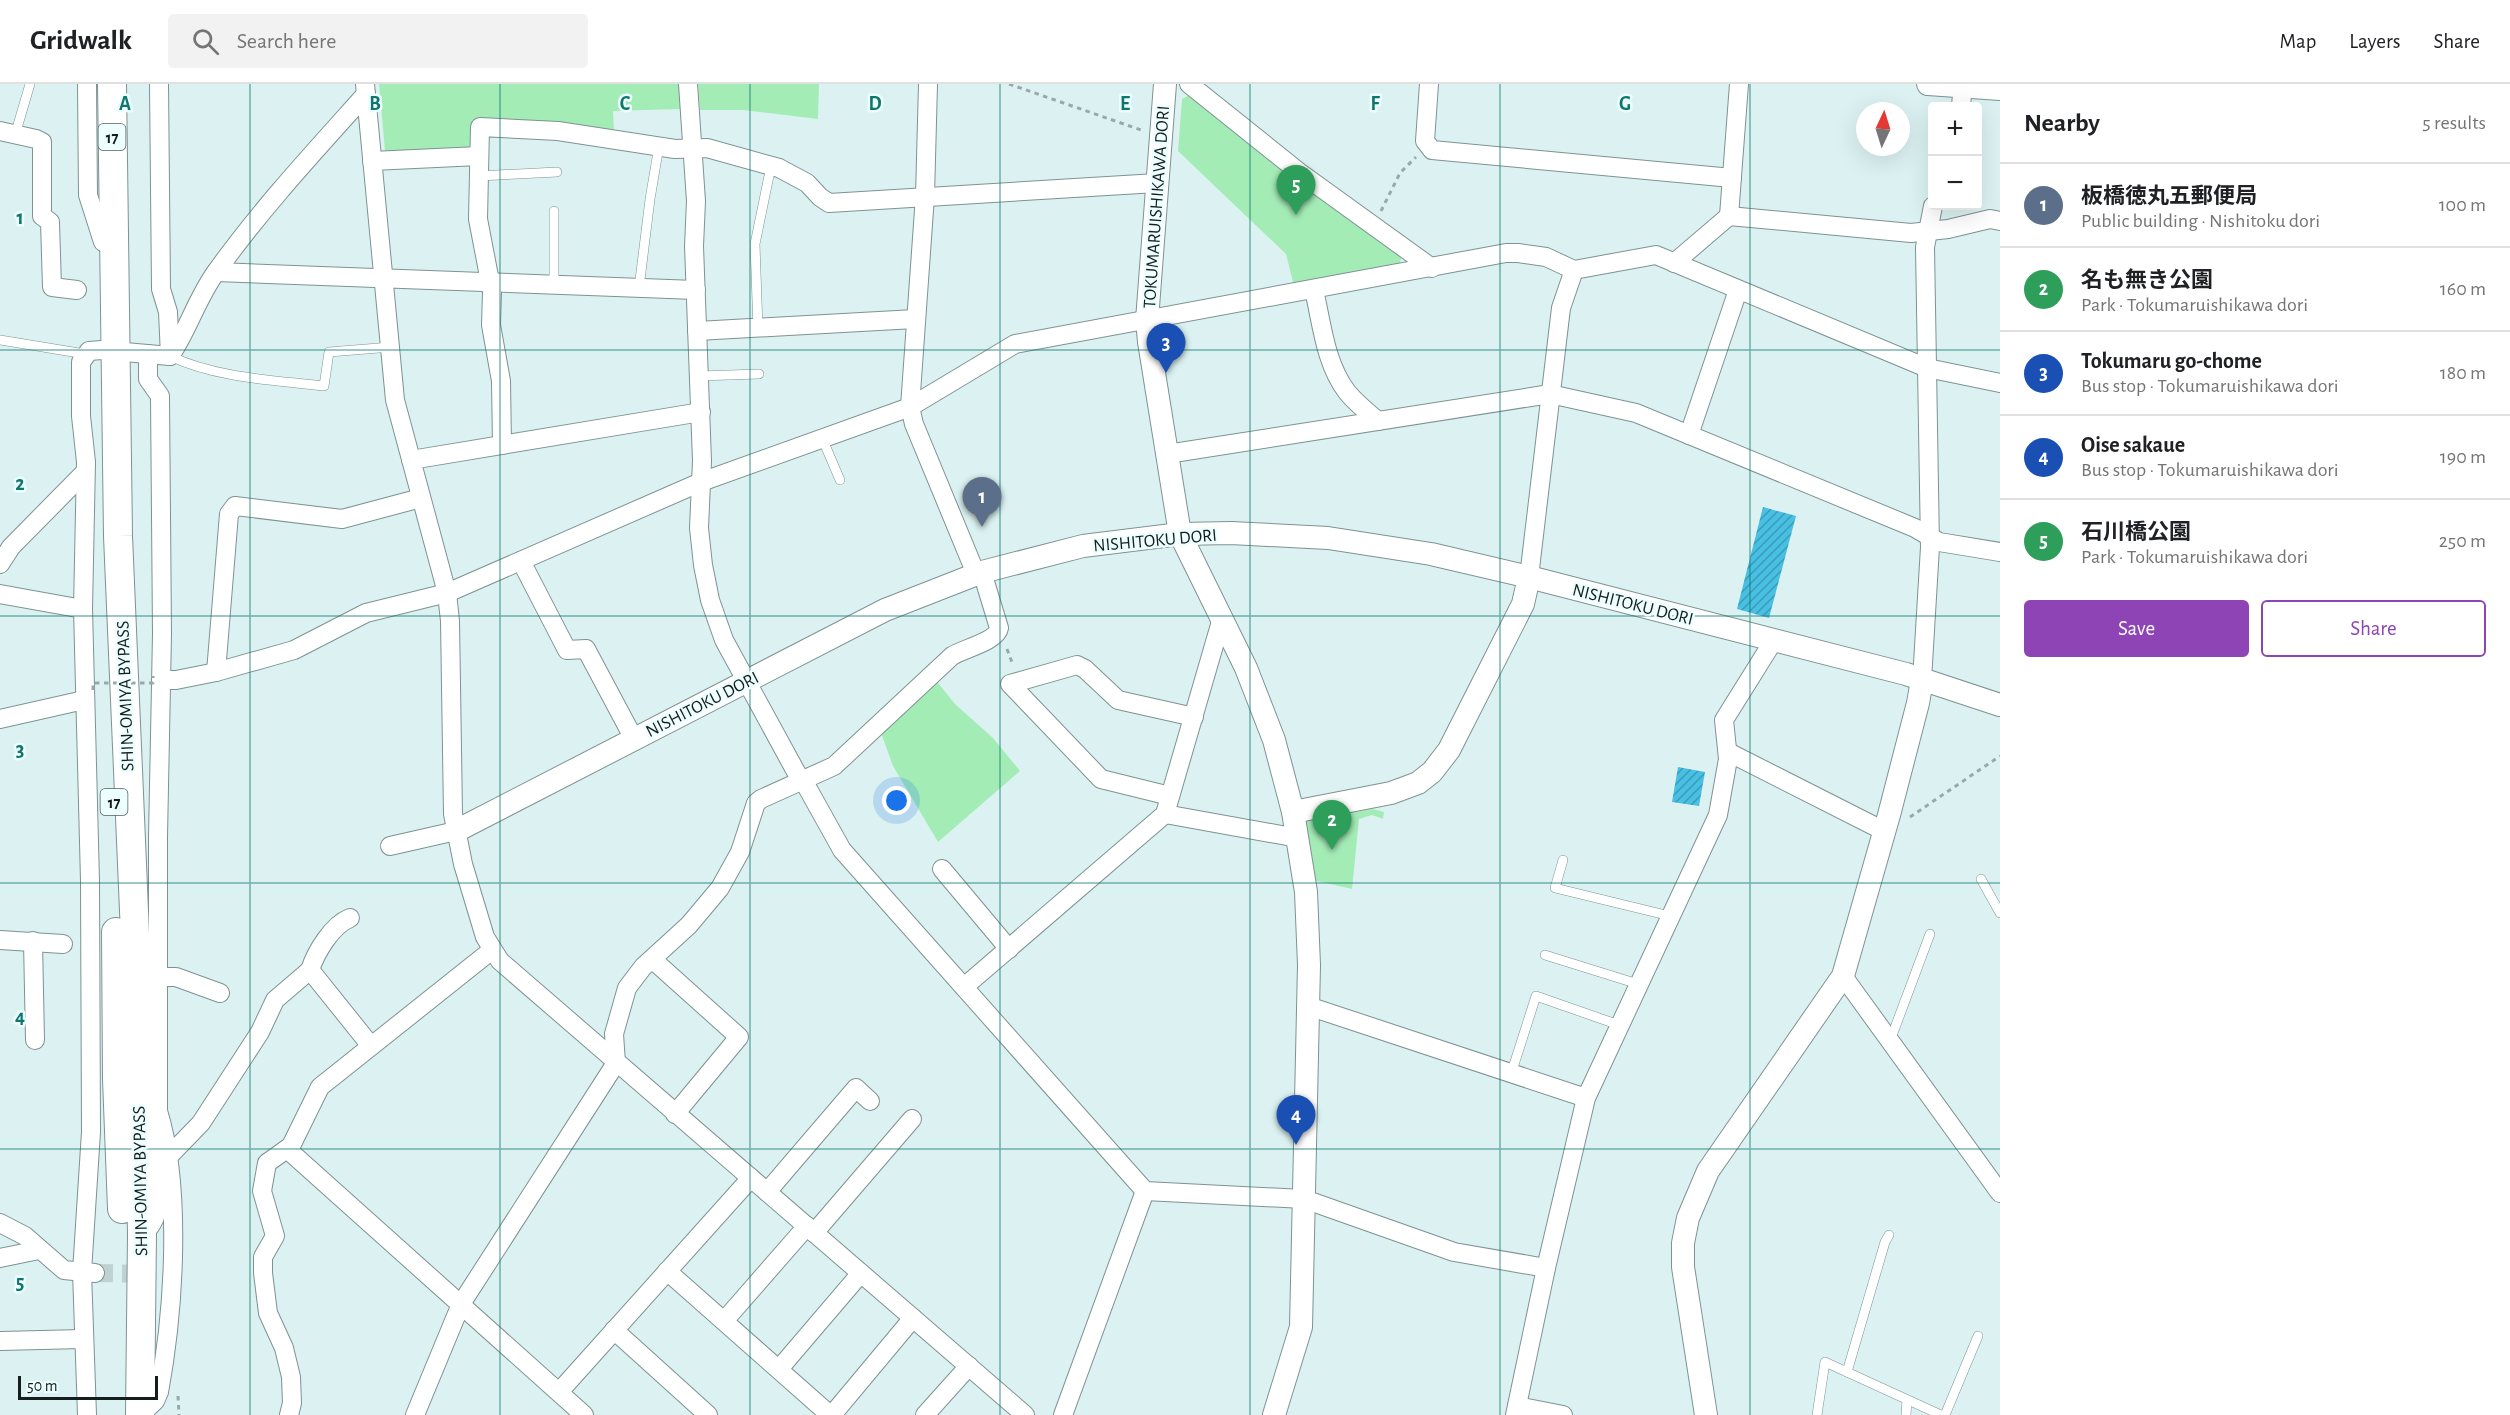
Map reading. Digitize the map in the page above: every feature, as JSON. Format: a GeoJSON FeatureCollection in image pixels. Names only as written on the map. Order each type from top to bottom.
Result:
{"type":"FeatureCollection","features":[{"type":"Feature","properties":{"kind":"highway","name":"SHIN-OMIYA BYPASS"},"geometry":{"type":"LineString","coordinates":[[102,84],[102,541],[115,829],[117,1079],[123,1226],[126,1415]]}},
{"type":"Feature","properties":{"kind":"highway","name":"SHIN-OMIYA BYPASS"},"geometry":{"type":"LineString","coordinates":[[112,84],[101,189],[103,242],[101,352],[118,536],[136,981],[142,1234],[140,1415]]}},
{"type":"Feature","properties":{"kind":"street","name":"17"},"geometry":{"type":"LineString","coordinates":[[87,84],[101,189]]}},
{"type":"Feature","properties":{"kind":"street"},"geometry":{"type":"LineString","coordinates":[[159,84],[161,289],[168,312],[170,356]]}},
{"type":"Feature","properties":{"kind":"street"},"geometry":{"type":"LineString","coordinates":[[688,84],[696,201],[696,290],[701,412],[699,528],[710,600],[724,640],[842,850],[1146,1191],[1304,1199],[1454,1252],[1546,1268]]}},
{"type":"Feature","properties":{"kind":"street"},"geometry":{"type":"LineString","coordinates":[[415,1415],[461,1304],[616,1063],[614,1034],[627,988],[652,959],[689,925],[720,888],[740,852],[756,803],[834,766],[952,656],[963,649],[993,638],[1002,639],[979,573],[914,424],[910,407],[925,196],[928,84]]}},
{"type":"Feature","properties":{"kind":"street","name":"TOKUMARUISHIKAWA DORI"},"geometry":{"type":"LineString","coordinates":[[1165,84],[1147,320],[1180,534],[1222,618],[1264,711],[1278,752],[1298,838],[1308,929],[1301,1327],[1274,1415]]}},
{"type":"Feature","properties":{"kind":"street"},"geometry":{"type":"LineString","coordinates":[[1189,84],[1299,172],[1432,268]]}},
{"type":"Feature","properties":{"kind":"street"},"geometry":{"type":"LineString","coordinates":[[1429,84],[1425,141],[1432,150],[1732,178]]}},
{"type":"Feature","properties":{"kind":"street"},"geometry":{"type":"LineString","coordinates":[[1674,263],[1729,216],[1739,84]]}},
{"type":"Feature","properties":{"kind":"street"},"geometry":{"type":"LineString","coordinates":[[1928,84],[1962,92],[2000,89]]}},
{"type":"Feature","properties":{"kind":"street"},"geometry":{"type":"LineString","coordinates":[[170,356],[180,342],[216,272],[259,215],[365,89]]}},
{"type":"Feature","properties":{"kind":"street"},"geometry":{"type":"LineString","coordinates":[[365,89],[395,400],[447,593],[450,621],[452,795],[456,831],[485,937],[500,962],[1025,1415]]}},
{"type":"Feature","properties":{"kind":"street"},"geometry":{"type":"LineString","coordinates":[[502,445],[501,381],[491,325],[492,292],[478,219],[480,127],[558,131],[659,146],[707,148],[771,166],[807,183],[830,203],[1157,183]]}},
{"type":"Feature","properties":{"kind":"street"},"geometry":{"type":"LineString","coordinates":[[8,133],[42,142],[42,216],[50,222],[52,287],[77,290]]}},
{"type":"Feature","properties":{"kind":"street"},"geometry":{"type":"LineString","coordinates":[[372,162],[479,156]]}},
{"type":"Feature","properties":{"kind":"street"},"geometry":{"type":"LineString","coordinates":[[1706,1415],[1683,1267],[1683,1243],[1688,1218],[1708,1172],[1843,976],[1887,823],[1918,703],[1922,680],[1929,537],[1925,247],[1932,210]]}},
{"type":"Feature","properties":{"kind":"street"},"geometry":{"type":"LineString","coordinates":[[1729,216],[1911,233],[1948,229],[1990,219],[2000,221]]}},
{"type":"Feature","properties":{"kind":"street"},"geometry":{"type":"LineString","coordinates":[[157,678],[176,680],[216,672],[294,650],[366,613],[447,593],[701,482],[910,407],[1015,344],[1518,253],[1546,257],[1574,270],[1656,255],[1927,368],[2000,383]]}},
{"type":"Feature","properties":{"kind":"street"},"geometry":{"type":"LineString","coordinates":[[1293,812],[1391,793],[1418,783],[1432,772],[1449,750],[1523,604],[1529,577],[1561,308],[1574,270]]}},
{"type":"Feature","properties":{"kind":"street"},"geometry":{"type":"LineString","coordinates":[[216,272],[696,290]]}},
{"type":"Feature","properties":{"kind":"street"},"geometry":{"type":"LineString","coordinates":[[1314,290],[1336,374],[1347,392],[1378,421]]}},
{"type":"Feature","properties":{"kind":"street"},"geometry":{"type":"LineString","coordinates":[[1689,435],[1738,290]]}},
{"type":"Feature","properties":{"kind":"street"},"geometry":{"type":"LineString","coordinates":[[697,331],[915,320]]}},
{"type":"Feature","properties":{"kind":"street"},"geometry":{"type":"LineString","coordinates":[[87,1415],[83,1339],[88,1272],[91,1132],[90,860],[89,695],[83,609],[86,472],[81,416],[81,362],[101,352],[170,356]]}},
{"type":"Feature","properties":{"kind":"street"},"geometry":{"type":"LineString","coordinates":[[142,1234],[150,1229],[159,1208],[157,678],[160,396],[148,379],[148,354]]}},
{"type":"Feature","properties":{"kind":"street"},"geometry":{"type":"LineString","coordinates":[[1167,454],[1550,394],[1636,412],[1915,528],[1939,542],[2000,552]]}},
{"type":"Feature","properties":{"kind":"street"},"geometry":{"type":"LineString","coordinates":[[411,460],[701,412]]}},
{"type":"Feature","properties":{"kind":"street"},"geometry":{"type":"LineString","coordinates":[[0,564],[11,547],[86,472]]}},
{"type":"Feature","properties":{"kind":"street"},"geometry":{"type":"LineString","coordinates":[[216,672],[229,514],[235,506],[342,519],[421,498]]}},
{"type":"Feature","properties":{"kind":"street","name":"NISHITOKU DORI"},"geometry":{"type":"LineString","coordinates":[[390,846],[456,831],[885,610],[979,573],[1083,546],[1180,534],[1286,535],[1372,543],[1431,554],[1774,640],[1922,680],[2000,705]]}},
{"type":"Feature","properties":{"kind":"street"},"geometry":{"type":"LineString","coordinates":[[521,561],[567,650],[586,649],[634,739]]}},
{"type":"Feature","properties":{"kind":"street"},"geometry":{"type":"LineString","coordinates":[[0,594],[83,609]]}},
{"type":"Feature","properties":{"kind":"street"},"geometry":{"type":"LineString","coordinates":[[964,987],[1165,814],[1222,618]]}},
{"type":"Feature","properties":{"kind":"street"},"geometry":{"type":"LineString","coordinates":[[1563,1415],[1516,1410],[1546,1268],[1586,1098],[1718,815],[1728,752],[1724,720],[1774,640]]}},
{"type":"Feature","properties":{"kind":"street"},"geometry":{"type":"LineString","coordinates":[[1170,796],[1101,779],[1010,684],[1017,675],[1077,665],[1085,669],[1118,700],[1194,717]]}},
{"type":"Feature","properties":{"kind":"street"},"geometry":{"type":"LineString","coordinates":[[0,719],[89,695]]}},
{"type":"Feature","properties":{"kind":"street"},"geometry":{"type":"LineString","coordinates":[[1728,752],[1887,823]]}},
{"type":"Feature","properties":{"kind":"street"},"geometry":{"type":"LineString","coordinates":[[1165,814],[1298,838]]}},
{"type":"Feature","properties":{"kind":"street"},"geometry":{"type":"LineString","coordinates":[[942,869],[1009,949]]}},
{"type":"Feature","properties":{"kind":"street"},"geometry":{"type":"LineString","coordinates":[[169,1156],[201,1123],[260,1032],[275,1000],[310,970],[315,956],[342,921],[350,918]]}},
{"type":"Feature","properties":{"kind":"street"},"geometry":{"type":"LineString","coordinates":[[0,940],[63,944]]}},
{"type":"Feature","properties":{"kind":"street"},"geometry":{"type":"LineString","coordinates":[[33,941],[35,1040]]}},
{"type":"Feature","properties":{"kind":"street"},"geometry":{"type":"LineString","coordinates":[[289,1415],[292,1403],[291,1377],[285,1348],[268,1313],[262,1273],[263,1257],[275,1236],[262,1191],[267,1163],[291,1146],[320,1087],[492,950]]}},
{"type":"Feature","properties":{"kind":"street"},"geometry":{"type":"LineString","coordinates":[[652,959],[739,1037],[675,1113]]}},
{"type":"Feature","properties":{"kind":"street"},"geometry":{"type":"LineString","coordinates":[[310,970],[371,1046]]}},
{"type":"Feature","properties":{"kind":"street"},"geometry":{"type":"LineString","coordinates":[[1843,976],[2000,1193]]}},
{"type":"Feature","properties":{"kind":"street"},"geometry":{"type":"LineString","coordinates":[[159,977],[176,977],[220,993]]}},
{"type":"Feature","properties":{"kind":"street"},"geometry":{"type":"LineString","coordinates":[[1308,1006],[1586,1098]]}},
{"type":"Feature","properties":{"kind":"street"},"geometry":{"type":"LineString","coordinates":[[767,1192],[856,1088],[870,1101]]}},
{"type":"Feature","properties":{"kind":"street"},"geometry":{"type":"LineString","coordinates":[[140,1415],[155,1401],[159,1392],[163,1273],[173,1236],[169,1156],[158,1111]]}},
{"type":"Feature","properties":{"kind":"street"},"geometry":{"type":"LineString","coordinates":[[724,1321],[912,1119]]}},
{"type":"Feature","properties":{"kind":"street"},"geometry":{"type":"LineString","coordinates":[[287,1149],[584,1415]]}},
{"type":"Feature","properties":{"kind":"street"},"geometry":{"type":"LineString","coordinates":[[559,1392],[751,1178]]}},
{"type":"Feature","properties":{"kind":"street"},"geometry":{"type":"LineString","coordinates":[[1063,1415],[1146,1191]]}},
{"type":"Feature","properties":{"kind":"street"},"geometry":{"type":"LineString","coordinates":[[0,1222],[25,1236],[64,1270],[88,1272]]}},
{"type":"Feature","properties":{"kind":"street"},"geometry":{"type":"LineString","coordinates":[[0,1258],[39,1250]]}},
{"type":"Feature","properties":{"kind":"street"},"geometry":{"type":"LineString","coordinates":[[667,1271],[831,1415],[913,1318]]}},
{"type":"Feature","properties":{"kind":"street"},"geometry":{"type":"LineString","coordinates":[[779,1369],[861,1273]]}},
{"type":"Feature","properties":{"kind":"street"},"geometry":{"type":"LineString","coordinates":[[614,1330],[708,1415]]}},
{"type":"Feature","properties":{"kind":"street"},"geometry":{"type":"LineString","coordinates":[[0,1341],[83,1339]]}},
{"type":"Feature","properties":{"kind":"street"},"geometry":{"type":"LineString","coordinates":[[925,1415],[969,1366]]}},
{"type":"Feature","properties":{"kind":"lane"},"geometry":{"type":"LineString","coordinates":[[8,133],[30,84]]}},
{"type":"Feature","properties":{"kind":"lane"},"geometry":{"type":"LineString","coordinates":[[639,288],[659,146]]}},
{"type":"Feature","properties":{"kind":"lane"},"geometry":{"type":"LineString","coordinates":[[758,328],[755,244],[771,166]]}},
{"type":"Feature","properties":{"kind":"lane"},"geometry":{"type":"LineString","coordinates":[[478,176],[557,172]]}},
{"type":"Feature","properties":{"kind":"lane"},"geometry":{"type":"LineString","coordinates":[[554,211],[554,285]]}},
{"type":"Feature","properties":{"kind":"lane"},"geometry":{"type":"LineString","coordinates":[[0,340],[101,352]]}},
{"type":"Feature","properties":{"kind":"lane"},"geometry":{"type":"LineString","coordinates":[[170,356],[186,364],[250,377],[324,386],[329,352],[391,347]]}},
{"type":"Feature","properties":{"kind":"lane"},"geometry":{"type":"LineString","coordinates":[[699,376],[759,374]]}},
{"type":"Feature","properties":{"kind":"lane"},"geometry":{"type":"LineString","coordinates":[[822,438],[840,480]]}},
{"type":"Feature","properties":{"kind":"lane"},"geometry":{"type":"LineString","coordinates":[[1563,860],[1555,888],[1670,916]]}},
{"type":"Feature","properties":{"kind":"lane"},"geometry":{"type":"LineString","coordinates":[[1981,879],[2000,913]]}},
{"type":"Feature","properties":{"kind":"lane"},"geometry":{"type":"LineString","coordinates":[[1890,1042],[1930,934]]}},
{"type":"Feature","properties":{"kind":"lane"},"geometry":{"type":"LineString","coordinates":[[1545,955],[1638,984]]}},
{"type":"Feature","properties":{"kind":"lane"},"geometry":{"type":"LineString","coordinates":[[1511,1074],[1536,996],[1619,1025]]}},
{"type":"Feature","properties":{"kind":"lane"},"geometry":{"type":"LineString","coordinates":[[1847,1372],[1889,1235]]}},
{"type":"Feature","properties":{"kind":"lane"},"geometry":{"type":"LineString","coordinates":[[1818,1415],[1825,1362],[1943,1415],[1978,1336]]}},
{"type":"Feature","properties":{"kind":"lane"},"geometry":{"type":"LineString","coordinates":[[1906,1415],[1907,1400]]}},
{"type":"Feature","properties":{"kind":"path"},"geometry":{"type":"LineString","coordinates":[[1009,84],[1147,132]]}},
{"type":"Feature","properties":{"kind":"path"},"geometry":{"type":"LineString","coordinates":[[1378,216],[1400,173],[1420,153]]}},
{"type":"Feature","properties":{"kind":"path"},"geometry":{"type":"LineString","coordinates":[[1002,639],[1017,675]]}},
{"type":"Feature","properties":{"kind":"path"},"geometry":{"type":"LineString","coordinates":[[89,695],[93,683],[153,683],[157,678]]}},
{"type":"Feature","properties":{"kind":"path"},"geometry":{"type":"LineString","coordinates":[[1887,823],[1906,819],[2000,756]]}},
{"type":"Feature","properties":{"kind":"green space"},"geometry":{"type":"Polygon","coordinates":[[[379,84],[679,84],[680,109],[613,111],[614,132],[578,125],[476,119],[475,140],[467,149],[390,155],[385,151],[379,84]]]}},
{"type":"Feature","properties":{"kind":"green space"},"geometry":{"type":"Polygon","coordinates":[[[698,84],[819,84],[818,119],[743,110],[700,110],[698,84]]]}},
{"type":"Feature","properties":{"kind":"green space"},"geometry":{"type":"Polygon","coordinates":[[[1191,94],[1403,254],[1399,265],[1294,286],[1286,254],[1178,151],[1182,99],[1191,94]]]}},
{"type":"Feature","properties":{"kind":"green space"},"geometry":{"type":"Polygon","coordinates":[[[934,678],[955,704],[993,738],[1020,771],[938,842],[893,766],[880,730],[934,678]]]}},
{"type":"Feature","properties":{"kind":"green space"},"geometry":{"type":"Polygon","coordinates":[[[1373,809],[1384,812],[1383,819],[1372,815],[1359,819],[1352,889],[1312,880],[1304,820],[1373,809]]]}},
{"type":"Feature","properties":{"kind":"building"},"geometry":{"type":"Polygon","coordinates":[[[1763,507],[1796,516],[1769,618],[1737,609],[1763,507]]]}},
{"type":"Feature","properties":{"kind":"building"},"geometry":{"type":"Polygon","coordinates":[[[1678,767],[1705,772],[1699,806],[1672,802],[1678,767]]]}},
{"type":"Feature","properties":{"kind":"tunnel"},"geometry":{"type":"LineString","coordinates":[[95,1273],[152,1274]]}},
{"type":"Feature","properties":{"kind":"place","name":"石川橋公園"},"geometry":{"type":"Point","coordinates":[1296,215]}},
{"type":"Feature","properties":{"kind":"place","name":"Tokumaru go-chome"},"geometry":{"type":"Point","coordinates":[1166,373]}},
{"type":"Feature","properties":{"kind":"place","name":"板橋徳丸五郵便局"},"geometry":{"type":"Point","coordinates":[982,527]}},
{"type":"Feature","properties":{"kind":"place","name":"名も無き公園"},"geometry":{"type":"Point","coordinates":[1332,850]}},
{"type":"Feature","properties":{"kind":"place","name":"Oise sakaue"},"geometry":{"type":"Point","coordinates":[1296,1145]}}]}
